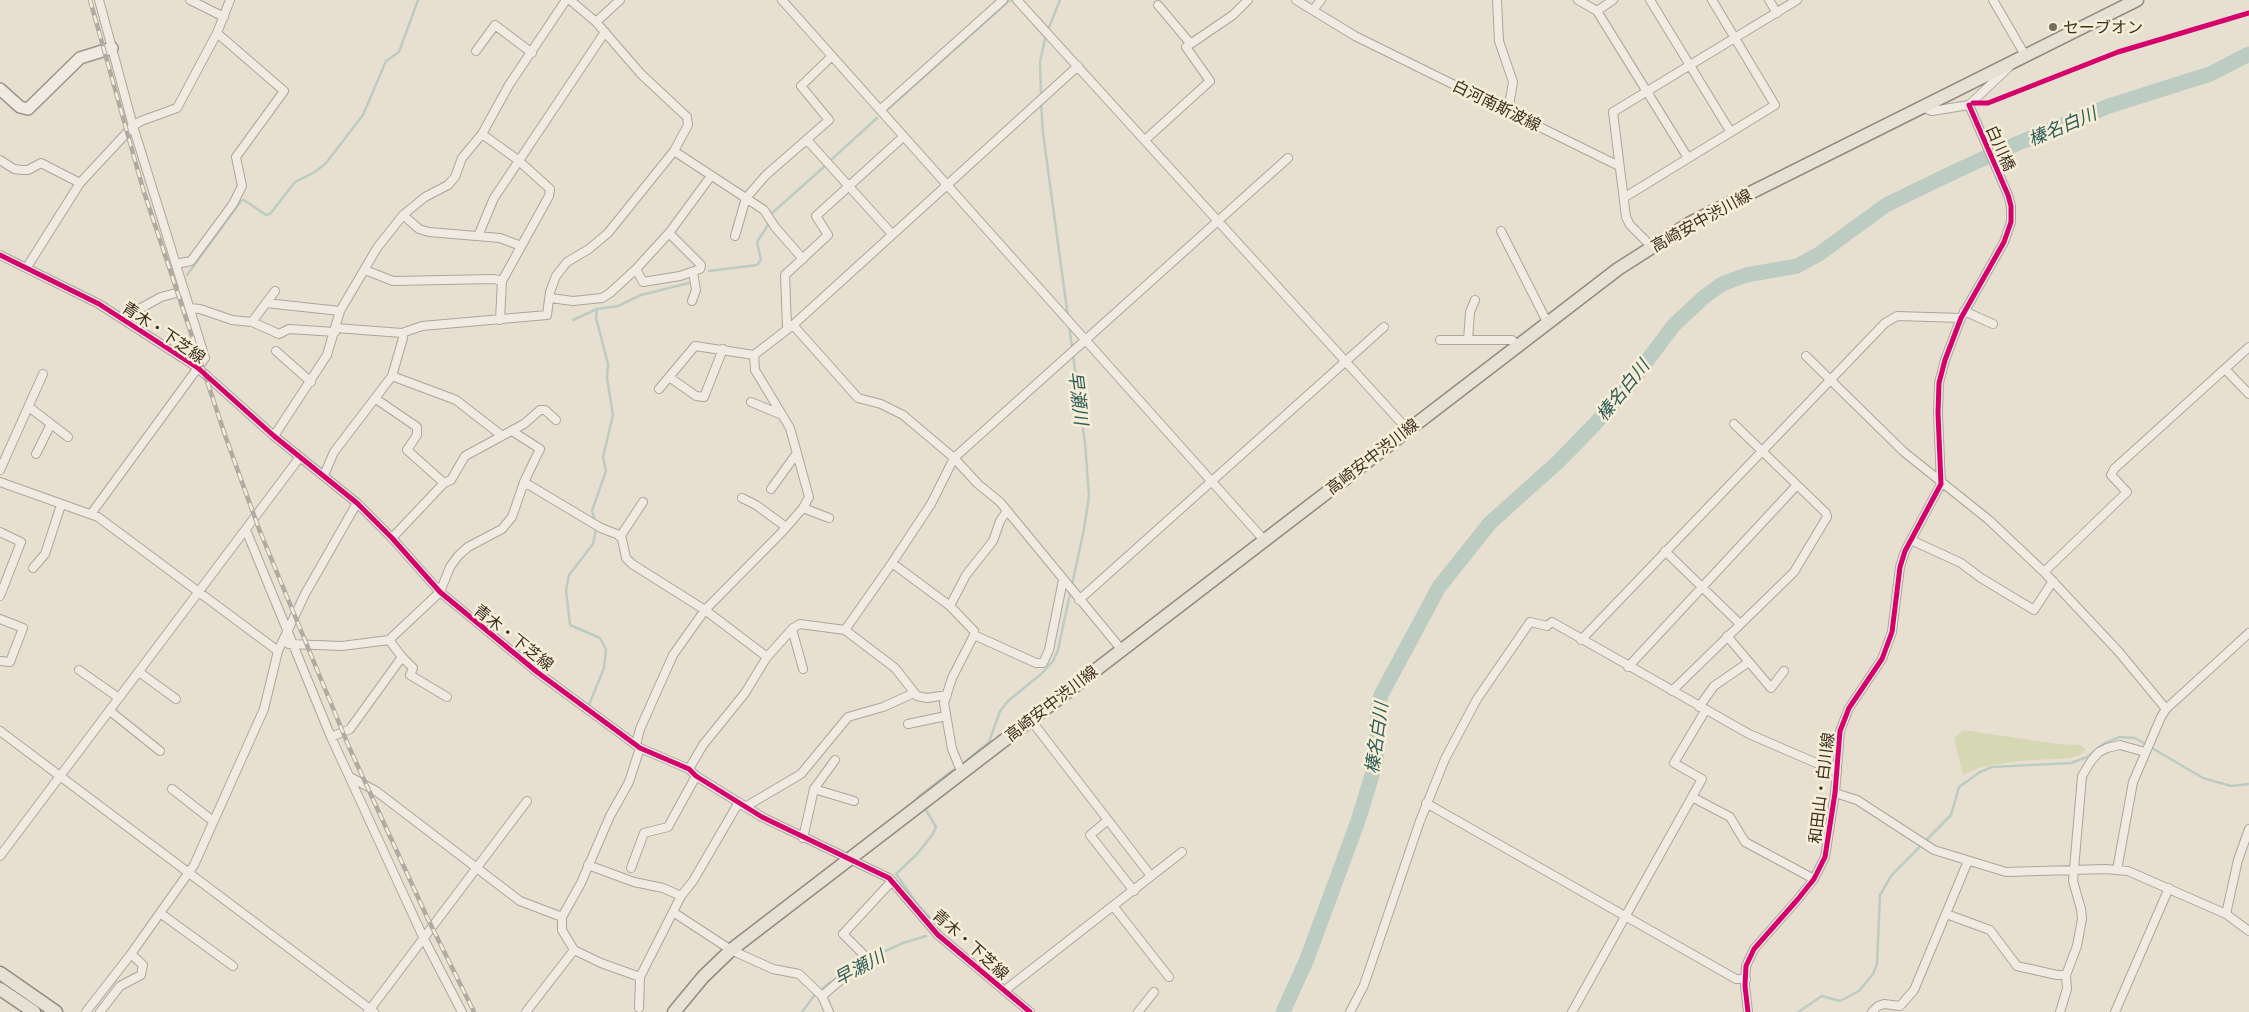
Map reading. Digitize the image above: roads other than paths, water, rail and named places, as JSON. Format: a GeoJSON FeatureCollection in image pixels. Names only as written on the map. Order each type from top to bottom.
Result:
{"type":"FeatureCollection","features":[{"type":"Feature","properties":{"kind":"main road","name":"高崎安中渋川線"},"geometry":{"type":"LineString","coordinates":[[674,1012],[703,977],[731,950],[1407,429],[1651,246],[1759,188],[2137,0]]}},
{"type":"Feature","properties":{"kind":"main road"},"geometry":{"type":"LineString","coordinates":[[0,973],[56,1012]]}},
{"type":"Feature","properties":{"kind":"main road"},"geometry":{"type":"LineString","coordinates":[[0,988],[34,1012]]}},
{"type":"Feature","properties":{"kind":"street"},"geometry":{"type":"LineString","coordinates":[[91,514],[205,358],[133,126],[99,0]]}},
{"type":"Feature","properties":{"kind":"street"},"geometry":{"type":"LineString","coordinates":[[190,0],[224,17]]}},
{"type":"Feature","properties":{"kind":"street"},"geometry":{"type":"LineString","coordinates":[[27,267],[80,183],[133,126],[141,121],[177,108],[217,34],[230,0]]}},
{"type":"Feature","properties":{"kind":"street"},"geometry":{"type":"LineString","coordinates":[[274,436],[327,356],[340,311],[382,242],[403,215],[425,197],[448,185],[455,177],[462,158],[482,134],[510,84],[566,0]]}},
{"type":"Feature","properties":{"kind":"street"},"geometry":{"type":"LineString","coordinates":[[190,308],[200,308],[232,320],[252,322],[279,334],[290,329],[402,334],[422,326],[547,315],[556,276],[567,262],[589,249],[608,233],[674,151],[688,126],[687,117],[641,74],[596,22],[570,0]]}},
{"type":"Feature","properties":{"kind":"street"},"geometry":{"type":"LineString","coordinates":[[596,22],[620,0]]}},
{"type":"Feature","properties":{"kind":"street"},"geometry":{"type":"LineString","coordinates":[[782,0],[1075,329],[1083,342],[1264,540]]}},
{"type":"Feature","properties":{"kind":"street"},"geometry":{"type":"LineString","coordinates":[[880,110],[1003,0]]}},
{"type":"Feature","properties":{"kind":"street"},"geometry":{"type":"LineString","coordinates":[[1017,0],[1407,429]]}},
{"type":"Feature","properties":{"kind":"street"},"geometry":{"type":"LineString","coordinates":[[1145,140],[1210,81],[1210,78],[1186,50],[1186,47],[1233,15],[1248,0]]}},
{"type":"Feature","properties":{"kind":"street","name":"白河南斯波線"},"geometry":{"type":"LineString","coordinates":[[1296,0],[1355,36],[1619,166]]}},
{"type":"Feature","properties":{"kind":"street"},"geometry":{"type":"LineString","coordinates":[[1313,10],[1321,0]]}},
{"type":"Feature","properties":{"kind":"street"},"geometry":{"type":"LineString","coordinates":[[1497,0],[1499,41],[1513,82],[1508,111]]}},
{"type":"Feature","properties":{"kind":"street"},"geometry":{"type":"LineString","coordinates":[[1578,0],[1597,11],[1688,158]]}},
{"type":"Feature","properties":{"kind":"street"},"geometry":{"type":"LineString","coordinates":[[1597,11],[1613,0]]}},
{"type":"Feature","properties":{"kind":"street"},"geometry":{"type":"LineString","coordinates":[[1650,0],[1730,132]]}},
{"type":"Feature","properties":{"kind":"street"},"geometry":{"type":"LineString","coordinates":[[1625,197],[1775,104],[1712,0]]}},
{"type":"Feature","properties":{"kind":"street"},"geometry":{"type":"LineString","coordinates":[[1769,0],[1777,13]]}},
{"type":"Feature","properties":{"kind":"street"},"geometry":{"type":"LineString","coordinates":[[1651,246],[1630,225],[1626,218],[1625,197],[1619,166],[1613,112],[1646,90],[1797,0]]}},
{"type":"Feature","properties":{"kind":"street"},"geometry":{"type":"LineString","coordinates":[[1922,107],[1932,111],[1969,105],[2019,58],[1993,0]]}},
{"type":"Feature","properties":{"kind":"street"},"geometry":{"type":"LineString","coordinates":[[1158,5],[1190,43]]}},
{"type":"Feature","properties":{"kind":"street"},"geometry":{"type":"LineString","coordinates":[[476,51],[495,25],[532,53]]}},
{"type":"Feature","properties":{"kind":"street"},"geometry":{"type":"LineString","coordinates":[[478,236],[494,198],[605,32]]}},
{"type":"Feature","properties":{"kind":"street"},"geometry":{"type":"LineString","coordinates":[[176,264],[190,261],[232,204],[242,186],[236,157],[284,91],[217,34]]}},
{"type":"Feature","properties":{"kind":"street"},"geometry":{"type":"LineString","coordinates":[[2,93],[20,107],[28,108],[80,58],[112,48]]}},
{"type":"Feature","properties":{"kind":"street"},"geometry":{"type":"LineString","coordinates":[[736,236],[746,198],[766,175],[829,120],[801,86],[832,56]]}},
{"type":"Feature","properties":{"kind":"street"},"geometry":{"type":"LineString","coordinates":[[659,389],[695,346],[754,355],[760,352],[1078,66]]}},
{"type":"Feature","properties":{"kind":"street","name":"白川橋"},"geometry":{"type":"LineString","coordinates":[[1963,315],[2009,230],[2011,206],[1969,105]]}},
{"type":"Feature","properties":{"kind":"street"},"geometry":{"type":"LineString","coordinates":[[482,134],[548,185],[550,193],[502,281],[500,320]]}},
{"type":"Feature","properties":{"kind":"street"},"geometry":{"type":"LineString","coordinates":[[903,137],[816,216],[828,235],[785,275],[790,326],[858,398],[881,404],[904,415],[954,458],[1007,511],[1121,649]]}},
{"type":"Feature","properties":{"kind":"street"},"geometry":{"type":"LineString","coordinates":[[807,140],[892,234]]}},
{"type":"Feature","properties":{"kind":"street"},"geometry":{"type":"LineString","coordinates":[[674,151],[764,210],[775,227],[803,259]]}},
{"type":"Feature","properties":{"kind":"street"},"geometry":{"type":"LineString","coordinates":[[845,630],[931,504],[954,458],[1288,158]]}},
{"type":"Feature","properties":{"kind":"street"},"geometry":{"type":"LineString","coordinates":[[0,160],[14,169],[22,170],[28,170],[41,163],[80,183]]}},
{"type":"Feature","properties":{"kind":"street"},"geometry":{"type":"LineString","coordinates":[[550,298],[573,301],[602,298],[636,269],[668,232],[711,176]]}},
{"type":"Feature","properties":{"kind":"street"},"geometry":{"type":"LineString","coordinates":[[403,215],[414,225],[429,232],[500,238],[521,246]]}},
{"type":"Feature","properties":{"kind":"street"},"geometry":{"type":"LineString","coordinates":[[1501,231],[1548,322]]}},
{"type":"Feature","properties":{"kind":"street"},"geometry":{"type":"LineString","coordinates":[[636,269],[642,282],[700,269],[701,265],[668,232]]}},
{"type":"Feature","properties":{"kind":"street","name":"青木・下芝線"},"geometry":{"type":"LineString","coordinates":[[0,255],[27,267],[123,318],[198,368],[274,436],[357,503],[392,538],[440,592],[537,672],[638,747],[689,769],[696,776],[742,804],[803,838],[892,881],[938,935],[1030,1012]]}},
{"type":"Feature","properties":{"kind":"street"},"geometry":{"type":"LineString","coordinates":[[365,270],[393,281],[494,279],[502,281]]}},
{"type":"Feature","properties":{"kind":"street"},"geometry":{"type":"LineString","coordinates":[[692,301],[696,290],[693,272]]}},
{"type":"Feature","properties":{"kind":"street"},"geometry":{"type":"LineString","coordinates":[[123,318],[161,298],[184,291]]}},
{"type":"Feature","properties":{"kind":"street"},"geometry":{"type":"LineString","coordinates":[[252,322],[275,291]]}},
{"type":"Feature","properties":{"kind":"street"},"geometry":{"type":"LineString","coordinates":[[1468,340],[1470,312],[1476,300]]}},
{"type":"Feature","properties":{"kind":"street"},"geometry":{"type":"LineString","coordinates":[[266,303],[340,311]]}},
{"type":"Feature","properties":{"kind":"street"},"geometry":{"type":"LineString","coordinates":[[1942,484],[1938,413],[1939,383],[1963,315]]}},
{"type":"Feature","properties":{"kind":"street"},"geometry":{"type":"LineString","coordinates":[[1581,640],[1829,379],[1891,318],[1963,315],[1993,324]]}},
{"type":"Feature","properties":{"kind":"street"},"geometry":{"type":"LineString","coordinates":[[1078,598],[1384,327]]}},
{"type":"Feature","properties":{"kind":"street"},"geometry":{"type":"LineString","coordinates":[[324,475],[334,452],[392,376],[403,338],[402,334]]}},
{"type":"Feature","properties":{"kind":"street"},"geometry":{"type":"LineString","coordinates":[[1440,340],[1512,340],[1518,345]]}},
{"type":"Feature","properties":{"kind":"street"},"geometry":{"type":"LineString","coordinates":[[2044,572],[2127,492],[2111,475],[2114,469],[2249,347]]}},
{"type":"Feature","properties":{"kind":"street"},"geometry":{"type":"LineString","coordinates":[[669,377],[696,396],[704,397],[723,349]]}},
{"type":"Feature","properties":{"kind":"street"},"geometry":{"type":"LineString","coordinates":[[276,351],[311,382]]}},
{"type":"Feature","properties":{"kind":"street"},"geometry":{"type":"LineString","coordinates":[[640,977],[601,963],[574,950],[562,930],[562,917],[610,816],[629,782],[638,747],[640,728],[674,655],[705,610],[759,558],[803,508],[809,497],[790,428],[755,370],[754,355]]}},
{"type":"Feature","properties":{"kind":"street"},"geometry":{"type":"LineString","coordinates":[[1806,356],[1904,452],[1989,520],[2044,572],[2119,652],[2166,709]]}},
{"type":"Feature","properties":{"kind":"street"},"geometry":{"type":"LineString","coordinates":[[2225,368],[2249,394]]}},
{"type":"Feature","properties":{"kind":"street"},"geometry":{"type":"LineString","coordinates":[[0,470],[43,374]]}},
{"type":"Feature","properties":{"kind":"street"},"geometry":{"type":"LineString","coordinates":[[392,376],[456,400],[501,435]]}},
{"type":"Feature","properties":{"kind":"street"},"geometry":{"type":"LineString","coordinates":[[376,398],[417,427],[417,435],[407,450],[444,483]]}},
{"type":"Feature","properties":{"kind":"street"},"geometry":{"type":"LineString","coordinates":[[751,402],[782,415]]}},
{"type":"Feature","properties":{"kind":"street"},"geometry":{"type":"LineString","coordinates":[[29,407],[68,437]]}},
{"type":"Feature","properties":{"kind":"street"},"geometry":{"type":"LineString","coordinates":[[392,538],[444,483],[451,480],[465,456],[501,435],[512,431],[540,410],[545,410],[556,420]]}},
{"type":"Feature","properties":{"kind":"street"},"geometry":{"type":"LineString","coordinates":[[36,454],[51,424]]}},
{"type":"Feature","properties":{"kind":"street"},"geometry":{"type":"LineString","coordinates":[[1672,691],[1799,566],[1827,517],[1826,513],[1734,424]]}},
{"type":"Feature","properties":{"kind":"street"},"geometry":{"type":"LineString","coordinates":[[282,642],[293,646],[342,646],[389,640],[440,592],[450,567],[458,556],[508,523],[524,482],[540,449],[512,431]]}},
{"type":"Feature","properties":{"kind":"street"},"geometry":{"type":"LineString","coordinates":[[771,489],[797,453]]}},
{"type":"Feature","properties":{"kind":"street"},"geometry":{"type":"LineString","coordinates":[[0,856],[300,457]]}},
{"type":"Feature","properties":{"kind":"street"},"geometry":{"type":"LineString","coordinates":[[0,482],[91,514],[278,651]]}},
{"type":"Feature","properties":{"kind":"street"},"geometry":{"type":"LineString","coordinates":[[524,482],[620,537],[626,558],[632,564],[705,610],[767,657]]}},
{"type":"Feature","properties":{"kind":"street","name":"和田山・白川線"},"geometry":{"type":"LineString","coordinates":[[1748,1012],[1746,966],[1754,949],[1814,879],[1825,857],[1835,793],[1840,731],[1849,708],[1882,658],[1892,632],[1900,567],[1911,540],[1942,484]]}},
{"type":"Feature","properties":{"kind":"street"},"geometry":{"type":"LineString","coordinates":[[1628,667],[1797,485]]}},
{"type":"Feature","properties":{"kind":"street"},"geometry":{"type":"LineString","coordinates":[[742,498],[756,505],[786,527]]}},
{"type":"Feature","properties":{"kind":"street"},"geometry":{"type":"LineString","coordinates":[[620,537],[642,502]]}},
{"type":"Feature","properties":{"kind":"street"},"geometry":{"type":"LineString","coordinates":[[86,1012],[131,954],[188,873],[264,709],[278,651],[282,642],[305,594],[357,503]]}},
{"type":"Feature","properties":{"kind":"street"},"geometry":{"type":"LineString","coordinates":[[32,568],[45,554],[61,504]]}},
{"type":"Feature","properties":{"kind":"street"},"geometry":{"type":"LineString","coordinates":[[803,508],[829,518]]}},
{"type":"Feature","properties":{"kind":"street"},"geometry":{"type":"LineString","coordinates":[[950,606],[966,575],[992,540],[1000,521],[1007,511]]}},
{"type":"Feature","properties":{"kind":"street"},"geometry":{"type":"LineString","coordinates":[[246,530],[331,737],[424,939],[462,1012]]}},
{"type":"Feature","properties":{"kind":"street"},"geometry":{"type":"LineString","coordinates":[[0,532],[21,542],[0,596]]}},
{"type":"Feature","properties":{"kind":"street"},"geometry":{"type":"LineString","coordinates":[[1911,540],[1961,563],[1981,578],[2034,610],[2053,581]]}},
{"type":"Feature","properties":{"kind":"street"},"geometry":{"type":"LineString","coordinates":[[1665,551],[1740,624]]}},
{"type":"Feature","properties":{"kind":"street"},"geometry":{"type":"LineString","coordinates":[[892,563],[950,606],[972,627],[974,635],[952,678],[944,703],[952,748],[962,773]]}},
{"type":"Feature","properties":{"kind":"street"},"geometry":{"type":"LineString","coordinates":[[974,635],[1036,663],[1043,663],[1049,650],[1065,582]]}},
{"type":"Feature","properties":{"kind":"street"},"geometry":{"type":"LineString","coordinates":[[0,619],[22,628],[10,662],[5,663],[0,660]]}},
{"type":"Feature","properties":{"kind":"street"},"geometry":{"type":"LineString","coordinates":[[1350,1012],[1364,985],[1426,804],[1452,743],[1477,699],[1526,625],[1534,621],[1547,626],[1552,622],[1628,667],[1749,734],[1836,772]]}},
{"type":"Feature","properties":{"kind":"street"},"geometry":{"type":"LineString","coordinates":[[689,769],[703,745],[745,693],[767,657],[792,629],[800,624],[845,630],[895,668],[917,696],[927,698],[947,695]]}},
{"type":"Feature","properties":{"kind":"street"},"geometry":{"type":"LineString","coordinates":[[792,629],[803,669]]}},
{"type":"Feature","properties":{"kind":"street"},"geometry":{"type":"LineString","coordinates":[[2117,870],[2130,794],[2145,752],[2166,709],[2249,633]]}},
{"type":"Feature","properties":{"kind":"street"},"geometry":{"type":"LineString","coordinates":[[1727,636],[1771,688],[1784,671]]}},
{"type":"Feature","properties":{"kind":"street"},"geometry":{"type":"LineString","coordinates":[[389,640],[412,668],[410,675],[447,697]]}},
{"type":"Feature","properties":{"kind":"street"},"geometry":{"type":"LineString","coordinates":[[331,737],[350,729],[402,657]]}},
{"type":"Feature","properties":{"kind":"street"},"geometry":{"type":"LineString","coordinates":[[1572,1012],[1702,779],[1674,763],[1714,686],[1749,662]]}},
{"type":"Feature","properties":{"kind":"street"},"geometry":{"type":"LineString","coordinates":[[79,670],[119,698]]}},
{"type":"Feature","properties":{"kind":"street"},"geometry":{"type":"LineString","coordinates":[[139,672],[176,699]]}},
{"type":"Feature","properties":{"kind":"street"},"geometry":{"type":"LineString","coordinates":[[639,1008],[640,977],[681,896],[742,804],[801,774],[848,718],[883,707],[914,693]]}},
{"type":"Feature","properties":{"kind":"street"},"geometry":{"type":"LineString","coordinates":[[110,711],[160,751]]}},
{"type":"Feature","properties":{"kind":"street"},"geometry":{"type":"LineString","coordinates":[[908,724],[946,716]]}},
{"type":"Feature","properties":{"kind":"street"},"geometry":{"type":"LineString","coordinates":[[1030,719],[1151,876]]}},
{"type":"Feature","properties":{"kind":"street"},"geometry":{"type":"LineString","coordinates":[[0,731],[370,1011],[527,801]]}},
{"type":"Feature","properties":{"kind":"street"},"geometry":{"type":"LineString","coordinates":[[2060,1012],[2067,989],[2066,975],[2077,946],[2082,919],[2073,881],[2073,870],[2082,776],[2099,752],[2114,746],[2128,746],[2145,752]]}},
{"type":"Feature","properties":{"kind":"street"},"geometry":{"type":"LineString","coordinates":[[803,838],[814,789],[835,760]]}},
{"type":"Feature","properties":{"kind":"street"},"geometry":{"type":"LineString","coordinates":[[631,868],[644,833],[668,827],[696,776]]}},
{"type":"Feature","properties":{"kind":"street"},"geometry":{"type":"LineString","coordinates":[[350,777],[376,792],[520,901],[562,917]]}},
{"type":"Feature","properties":{"kind":"street"},"geometry":{"type":"LineString","coordinates":[[172,788],[213,821]]}},
{"type":"Feature","properties":{"kind":"street"},"geometry":{"type":"LineString","coordinates":[[814,789],[854,802]]}},
{"type":"Feature","properties":{"kind":"street"},"geometry":{"type":"LineString","coordinates":[[1835,793],[1857,800],[1926,847],[2006,872],[2128,871],[2226,914],[2249,931]]}},
{"type":"Feature","properties":{"kind":"street"},"geometry":{"type":"LineString","coordinates":[[1692,797],[1730,817],[1746,842],[1814,879]]}},
{"type":"Feature","properties":{"kind":"street"},"geometry":{"type":"LineString","coordinates":[[1426,804],[1736,979],[1746,979]]}},
{"type":"Feature","properties":{"kind":"street"},"geometry":{"type":"LineString","coordinates":[[1108,820],[1090,835],[1134,891]]}},
{"type":"Feature","properties":{"kind":"street"},"geometry":{"type":"LineString","coordinates":[[2226,914],[2238,860],[2249,829]]}},
{"type":"Feature","properties":{"kind":"street"},"geometry":{"type":"LineString","coordinates":[[1004,991],[1182,852]]}},
{"type":"Feature","properties":{"kind":"street"},"geometry":{"type":"LineString","coordinates":[[1872,1012],[1878,1006],[1900,1006],[1907,1000],[1921,978],[1968,861]]}},
{"type":"Feature","properties":{"kind":"street"},"geometry":{"type":"LineString","coordinates":[[588,865],[634,882],[663,888],[681,896]]}},
{"type":"Feature","properties":{"kind":"street"},"geometry":{"type":"LineString","coordinates":[[819,993],[866,957],[843,934],[892,881]]}},
{"type":"Feature","properties":{"kind":"street"},"geometry":{"type":"LineString","coordinates":[[2115,1012],[2169,888]]}},
{"type":"Feature","properties":{"kind":"street"},"geometry":{"type":"LineString","coordinates":[[1114,907],[1169,977]]}},
{"type":"Feature","properties":{"kind":"street"},"geometry":{"type":"LineString","coordinates":[[673,912],[731,950],[773,969],[800,974],[819,993],[829,1012]]}},
{"type":"Feature","properties":{"kind":"street"},"geometry":{"type":"LineString","coordinates":[[160,913],[233,966]]}},
{"type":"Feature","properties":{"kind":"street"},"geometry":{"type":"LineString","coordinates":[[1946,914],[1990,930],[2017,966],[2057,975],[2066,975]]}},
{"type":"Feature","properties":{"kind":"street"},"geometry":{"type":"LineString","coordinates":[[526,1012],[574,950]]}},
{"type":"Feature","properties":{"kind":"street"},"geometry":{"type":"LineString","coordinates":[[100,1012],[120,986],[141,975],[142,965],[131,954]]}},
{"type":"Feature","properties":{"kind":"street"},"geometry":{"type":"LineString","coordinates":[[1138,1012],[1154,992]]}},
{"type":"Feature","properties":{"kind":"waterway"},"geometry":{"type":"LineString","coordinates":[[187,275],[241,201],[244,200],[266,215],[270,214],[295,182],[315,172],[326,163],[363,115],[386,61],[399,52],[418,0]]}},
{"type":"Feature","properties":{"kind":"waterway"},"geometry":{"type":"LineString","coordinates":[[888,109],[1010,0]]}},
{"type":"Feature","properties":{"kind":"waterway"},"geometry":{"type":"LineString","coordinates":[[1012,0],[1045,37]]}},
{"type":"Feature","properties":{"kind":"waterway","name":"早瀬川"},"geometry":{"type":"LineString","coordinates":[[1048,30],[1060,0]]}},
{"type":"Feature","properties":{"kind":"waterway","name":"早瀬川"},"geometry":{"type":"LineString","coordinates":[[1041,96],[1040,62],[1046,35]]}},
{"type":"Feature","properties":{"kind":"waterway","name":"榛名白川"},"geometry":{"type":"LineString","coordinates":[[1283,1012],[1307,959],[1358,821],[1376,762],[1378,708],[1381,695],[1439,587],[1490,523],[1558,462],[1594,425],[1625,390],[1674,325],[1704,297],[1722,284],[1746,275],[1797,266],[1819,254],[1886,205],[1952,173],[2004,149],[2109,106],[2210,74],[2249,54]]}},
{"type":"Feature","properties":{"kind":"waterway","name":"早瀬川"},"geometry":{"type":"LineString","coordinates":[[1041,102],[1043,133],[1068,317]]}},
{"type":"Feature","properties":{"kind":"waterway"},"geometry":{"type":"LineString","coordinates":[[831,160],[877,118]]}},
{"type":"Feature","properties":{"kind":"waterway"},"geometry":{"type":"LineString","coordinates":[[771,214],[825,166]]}},
{"type":"Feature","properties":{"kind":"waterway"},"geometry":{"type":"LineString","coordinates":[[709,271],[757,265],[761,260],[757,242],[768,225]]}},
{"type":"Feature","properties":{"kind":"waterway"},"geometry":{"type":"LineString","coordinates":[[573,320],[597,309],[618,306],[641,295],[693,282]]}},
{"type":"Feature","properties":{"kind":"waterway"},"geometry":{"type":"LineString","coordinates":[[595,521],[592,511],[606,471],[603,457],[613,415],[607,378],[608,364],[596,318],[597,309]]}},
{"type":"Feature","properties":{"kind":"waterway","name":"早瀬川"},"geometry":{"type":"LineString","coordinates":[[965,762],[989,742],[1000,711],[1008,701],[1041,674],[1053,661],[1058,650],[1084,529],[1089,496],[1085,443],[1069,325]]}},
{"type":"Feature","properties":{"kind":"waterway"},"geometry":{"type":"LineString","coordinates":[[589,705],[604,668],[606,649],[600,638],[570,625],[566,590],[569,575],[593,544],[596,529]]}},
{"type":"Feature","properties":{"kind":"waterway"},"geometry":{"type":"LineString","coordinates":[[1798,1012],[1822,996],[1840,1001],[1859,991],[1873,974],[1877,964],[1880,895],[1891,876],[1951,815],[1959,787],[1980,772],[1992,767],[2071,763],[2087,757],[2105,743],[2120,737],[2135,738],[2203,778],[2231,786],[2249,784]]}},
{"type":"Feature","properties":{"kind":"waterway","name":"早瀬川"},"geometry":{"type":"LineString","coordinates":[[917,800],[918,797],[953,770]]}},
{"type":"Feature","properties":{"kind":"waterway","name":"早瀬川"},"geometry":{"type":"LineString","coordinates":[[926,810],[936,827],[933,834],[917,854],[896,874],[918,905],[939,927]]}},
{"type":"Feature","properties":{"kind":"waterway","name":"早瀬川"},"geometry":{"type":"LineString","coordinates":[[868,959],[903,943],[926,936]]}},
{"type":"Feature","properties":{"kind":"waterway","name":"早瀬川"},"geometry":{"type":"LineString","coordinates":[[802,1012],[816,993],[846,971]]}},
{"type":"Feature","properties":{"kind":"railway"},"geometry":{"type":"LineString","coordinates":[[90,0],[143,189],[226,438],[259,529],[349,747],[427,917],[474,1012]]}},
{"type":"Feature","properties":{"kind":"place","name":"セーブオン"},"geometry":{"type":"Point","coordinates":[2053,27]}}]}
